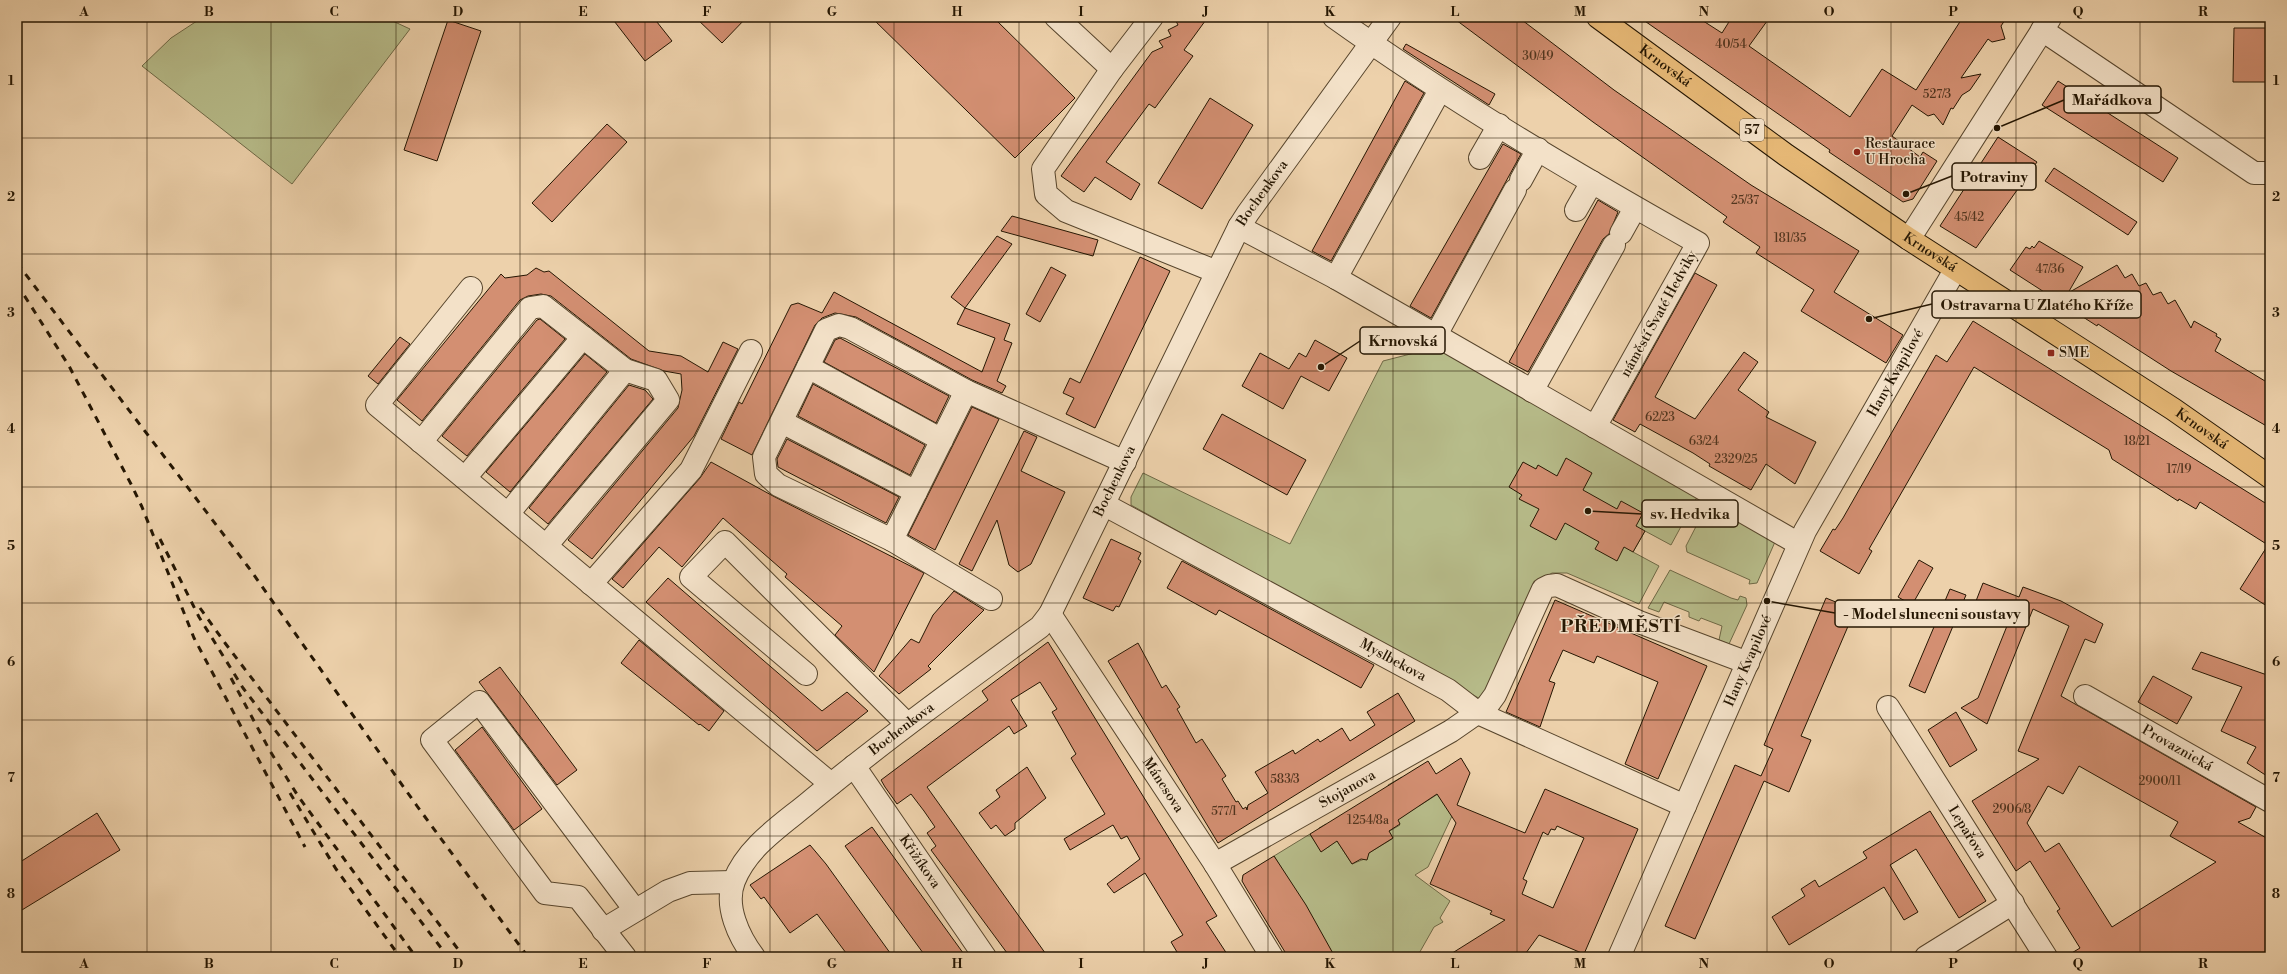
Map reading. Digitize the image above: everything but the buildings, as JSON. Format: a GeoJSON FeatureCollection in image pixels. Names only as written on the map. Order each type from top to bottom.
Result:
{"type":"FeatureCollection","features":[{"type":"Feature","properties":{"kind":"main road","name":"Krnovská"},"geometry":{"type":"LineString","coordinates":[[1598,17],[1786,155],[1909,240],[2173,409],[2270,477]]}},
{"type":"Feature","properties":{"kind":"street"},"geometry":{"type":"LineString","coordinates":[[1056,17],[1112,69]]}},
{"type":"Feature","properties":{"kind":"street"},"geometry":{"type":"LineString","coordinates":[[1152,17],[1112,69],[1043,169],[1046,194],[1066,211],[1217,272]]}},
{"type":"Feature","properties":{"kind":"street","name":"náměstí Svaté Hedviky"},"geometry":{"type":"LineString","coordinates":[[1334,17],[1440,90],[1635,208],[1698,243],[1595,427]]}},
{"type":"Feature","properties":{"kind":"street","name":"Bochenkova"},"geometry":{"type":"LineString","coordinates":[[733,882],[744,861],[760,843],[907,724],[1040,627],[1050,614],[1105,505],[1239,227],[1390,17]]}},
{"type":"Feature","properties":{"kind":"street"},"geometry":{"type":"LineString","coordinates":[[1909,240],[2046,23],[2254,173],[2270,173]]}},
{"type":"Feature","properties":{"kind":"street"},"geometry":{"type":"LineString","coordinates":[[1336,278],[1440,90]]}},
{"type":"Feature","properties":{"kind":"street"},"geometry":{"type":"LineString","coordinates":[[1480,158],[1499,125]]}},
{"type":"Feature","properties":{"kind":"street"},"geometry":{"type":"LineString","coordinates":[[1436,335],[1538,149]]}},
{"type":"Feature","properties":{"kind":"street"},"geometry":{"type":"LineString","coordinates":[[1576,210],[1592,182]]}},
{"type":"Feature","properties":{"kind":"street"},"geometry":{"type":"LineString","coordinates":[[1532,391],[1635,208]]}},
{"type":"Feature","properties":{"kind":"street"},"geometry":{"type":"LineString","coordinates":[[1239,227],[1336,278],[1800,544]]}},
{"type":"Feature","properties":{"kind":"street","name":"Hany Kvapilové"},"geometry":{"type":"LineString","coordinates":[[1619,957],[1800,544],[1955,270]]}},
{"type":"Feature","properties":{"kind":"street"},"geometry":{"type":"LineString","coordinates":[[471,288],[377,405],[831,784]]}},
{"type":"Feature","properties":{"kind":"street"},"geometry":{"type":"LineString","coordinates":[[421,442],[530,308],[543,306],[625,370],[656,380],[668,400],[546,546]]}},
{"type":"Feature","properties":{"kind":"street"},"geometry":{"type":"LineString","coordinates":[[991,599],[892,540],[778,485],[766,474],[764,457],[826,330],[839,325],[850,328],[966,391],[1125,462]]}},
{"type":"Feature","properties":{"kind":"street"},"geometry":{"type":"LineString","coordinates":[[465,478],[583,338]]}},
{"type":"Feature","properties":{"kind":"street"},"geometry":{"type":"LineString","coordinates":[[591,584],[691,470],[751,351]]}},
{"type":"Feature","properties":{"kind":"street"},"geometry":{"type":"LineString","coordinates":[[808,367],[942,440]]}},
{"type":"Feature","properties":{"kind":"street"},"geometry":{"type":"LineString","coordinates":[[508,514],[625,370]]}},
{"type":"Feature","properties":{"kind":"street"},"geometry":{"type":"LineString","coordinates":[[892,540],[966,391]]}},
{"type":"Feature","properties":{"kind":"street"},"geometry":{"type":"LineString","coordinates":[[782,422],[916,492]]}},
{"type":"Feature","properties":{"kind":"street","name":"Myslbekova"},"geometry":{"type":"LineString","coordinates":[[1105,505],[1448,690],[1478,713],[1685,806]]}},
{"type":"Feature","properties":{"kind":"street"},"geometry":{"type":"LineString","coordinates":[[806,674],[691,577],[725,542],[907,724]]}},
{"type":"Feature","properties":{"kind":"street"},"geometry":{"type":"LineString","coordinates":[[1478,713],[1492,700],[1543,589],[1549,586],[1557,585],[1639,622],[1748,663]]}},
{"type":"Feature","properties":{"kind":"street","name":"Mánesova"},"geometry":{"type":"LineString","coordinates":[[1050,614],[1215,864],[1272,957]]}},
{"type":"Feature","properties":{"kind":"street","name":"Provaznická"},"geometry":{"type":"LineString","coordinates":[[2085,696],[2270,801]]}},
{"type":"Feature","properties":{"kind":"street"},"geometry":{"type":"LineString","coordinates":[[625,957],[578,898],[545,893],[432,740],[479,702],[635,910]]}},
{"type":"Feature","properties":{"kind":"street","name":"Lepařova"},"geometry":{"type":"LineString","coordinates":[[1888,707],[2046,957]]}},
{"type":"Feature","properties":{"kind":"street","name":"Stojanova"},"geometry":{"type":"LineString","coordinates":[[1215,864],[1451,731],[1478,713]]}},
{"type":"Feature","properties":{"kind":"street","name":"Křižíkova"},"geometry":{"type":"LineString","coordinates":[[854,766],[985,957]]}},
{"type":"Feature","properties":{"kind":"street"},"geometry":{"type":"LineString","coordinates":[[603,930],[668,891],[690,883],[733,882],[732,901],[735,921],[743,942],[754,957]]}},
{"type":"Feature","properties":{"kind":"street"},"geometry":{"type":"LineString","coordinates":[[1926,957],[2013,903]]}},
{"type":"Feature","properties":{"kind":"green space"},"geometry":{"type":"Polygon","coordinates":[[[203,17],[384,17],[410,29],[292,184],[142,66],[171,38],[203,17]]]}},
{"type":"Feature","properties":{"kind":"green space"},"geometry":{"type":"Polygon","coordinates":[[[1434,348],[1473,357],[1697,497],[1671,545],[1645,531],[1633,552],[1659,566],[1639,604],[1567,573],[1552,573],[1540,580],[1484,701],[1131,505],[1131,497],[1143,473],[1290,544],[1383,361],[1434,348]]]}},
{"type":"Feature","properties":{"kind":"green space"},"geometry":{"type":"Polygon","coordinates":[[[1708,503],[1778,535],[1757,583],[1749,584],[1750,580],[1687,552],[1686,546],[1708,503]]]}},
{"type":"Feature","properties":{"kind":"green space"},"geometry":{"type":"Polygon","coordinates":[[[1670,570],[1731,598],[1738,600],[1740,596],[1746,598],[1747,605],[1729,644],[1719,640],[1722,626],[1701,618],[1699,621],[1689,617],[1689,612],[1664,602],[1659,612],[1648,608],[1670,570]]]}},
{"type":"Feature","properties":{"kind":"green space"},"geometry":{"type":"Polygon","coordinates":[[[1402,777],[1419,806],[1441,792],[1452,816],[1428,867],[1415,875],[1450,901],[1440,918],[1443,922],[1434,927],[1417,957],[1335,957],[1274,856],[1310,834],[1321,851],[1330,846],[1319,828],[1326,824],[1352,864],[1367,858],[1367,854],[1392,839],[1388,832],[1400,825],[1393,814],[1388,785],[1402,777]]]}},
{"type":"Feature","properties":{"kind":"railway"},"geometry":{"type":"LineString","coordinates":[[17,263],[249,568],[417,806],[528,957]]}},
{"type":"Feature","properties":{"kind":"railway"},"geometry":{"type":"LineString","coordinates":[[17,284],[69,366],[132,486],[142,507],[194,638],[305,847]]}},
{"type":"Feature","properties":{"kind":"railway"},"geometry":{"type":"LineString","coordinates":[[160,539],[199,617],[243,688],[448,957]]}},
{"type":"Feature","properties":{"kind":"railway"},"geometry":{"type":"LineString","coordinates":[[200,608],[464,957]]}},
{"type":"Feature","properties":{"kind":"railway"},"geometry":{"type":"LineString","coordinates":[[231,678],[270,751],[298,796],[416,957]]}},
{"type":"Feature","properties":{"kind":"railway"},"geometry":{"type":"LineString","coordinates":[[290,793],[336,869],[400,957]]}},
{"type":"Feature","properties":{"kind":"place","name":"Mařádkova"},"geometry":{"type":"Point","coordinates":[1997,128]}},
{"type":"Feature","properties":{"kind":"place","name":"Restaurace U Hrocha"},"geometry":{"type":"Point","coordinates":[1857,152]}},
{"type":"Feature","properties":{"kind":"place","name":"Potraviny"},"geometry":{"type":"Point","coordinates":[1906,194]}},
{"type":"Feature","properties":{"kind":"place","name":"Ostravarna U Zlatého Kříže"},"geometry":{"type":"Point","coordinates":[1869,319]}},
{"type":"Feature","properties":{"kind":"place","name":"SME"},"geometry":{"type":"Point","coordinates":[2051,353]}},
{"type":"Feature","properties":{"kind":"place","name":"Krnovská"},"geometry":{"type":"Point","coordinates":[1321,367]}},
{"type":"Feature","properties":{"kind":"place","name":"sv. Hedvika"},"geometry":{"type":"Point","coordinates":[1588,511]}},
{"type":"Feature","properties":{"kind":"place","name":"- Model slunecni soustavy"},"geometry":{"type":"Point","coordinates":[1767,601]}},
{"type":"Feature","properties":{"kind":"district","name":"PŘEDMĚSTÍ"},"geometry":{"type":"Point","coordinates":[1621,626]}}]}
